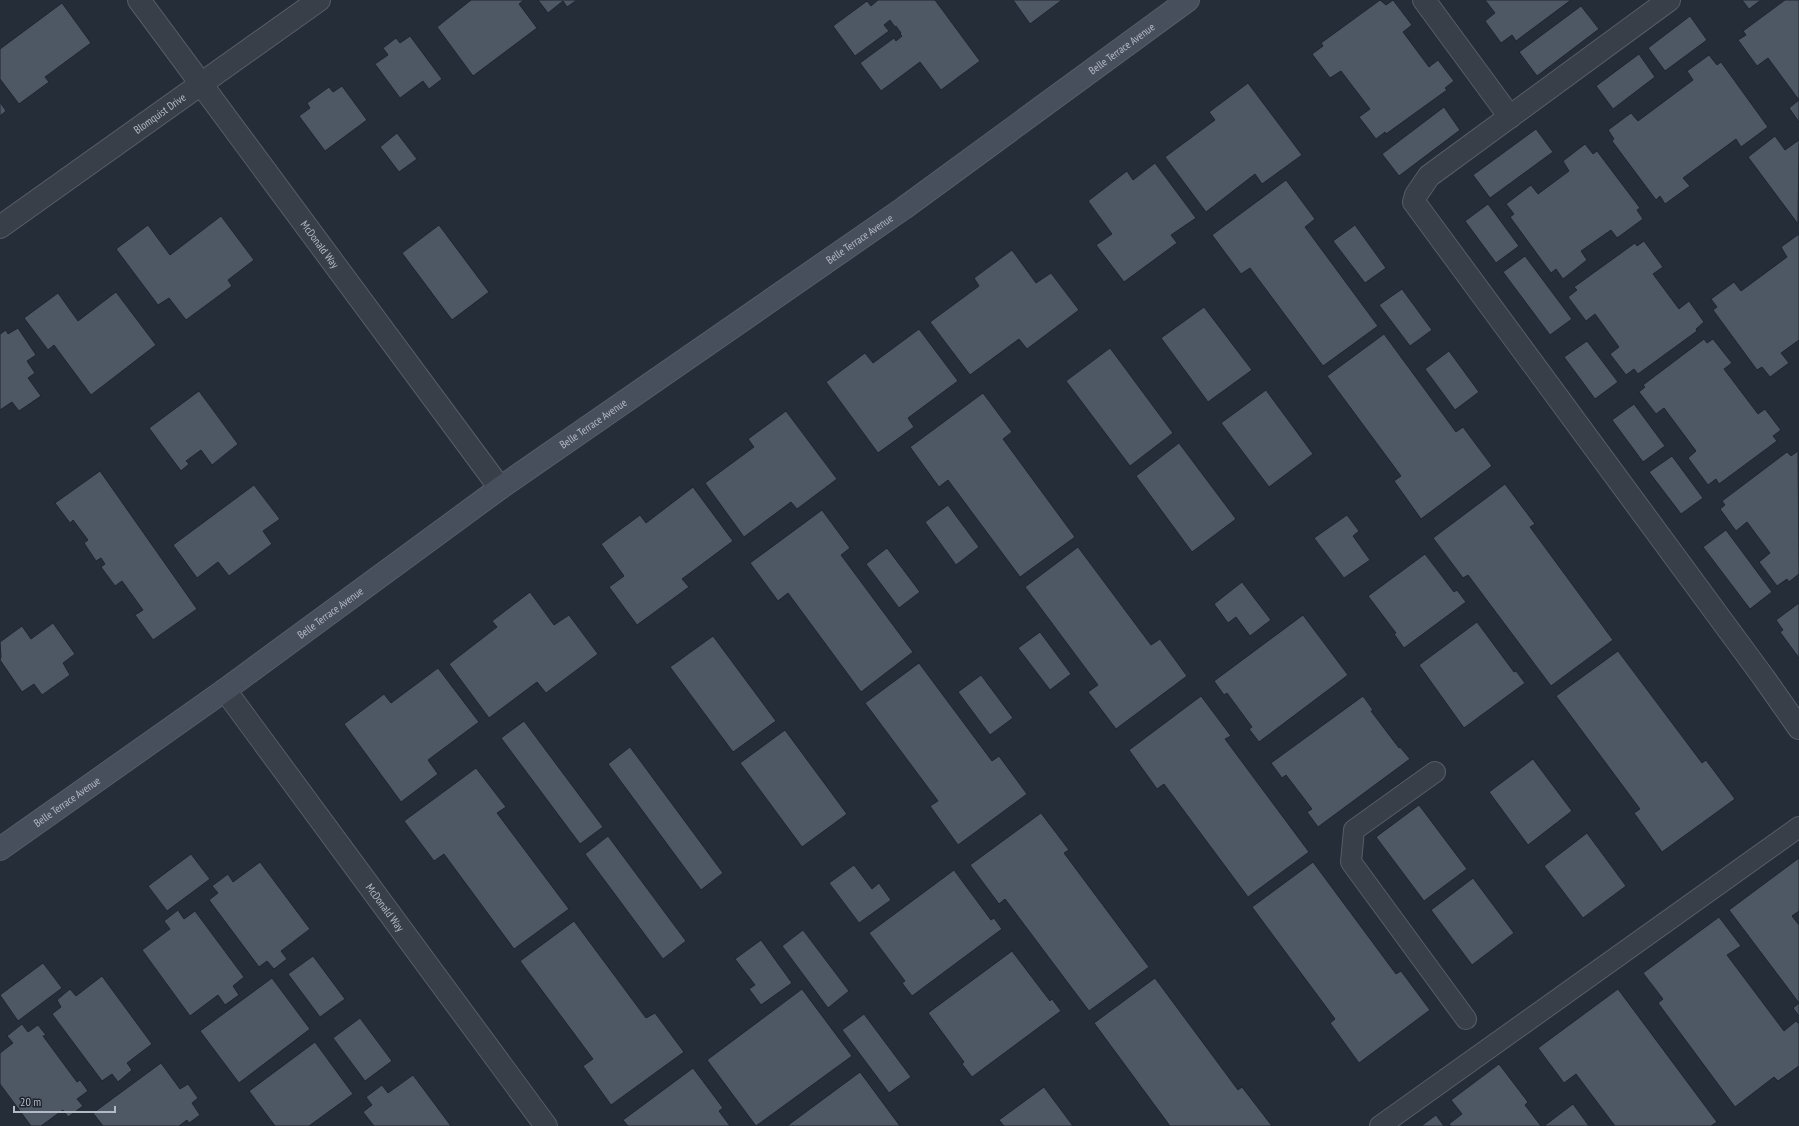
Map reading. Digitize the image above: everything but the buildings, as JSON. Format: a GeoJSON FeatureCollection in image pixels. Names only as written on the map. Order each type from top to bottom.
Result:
{"type":"FeatureCollection","features":[{"type":"Feature","properties":{"kind":"street","name":"McDonald Way"},"geometry":{"type":"LineString","coordinates":[[139,0],[500,488]]}},
{"type":"Feature","properties":{"kind":"street","name":"Blomquist Drive"},"geometry":{"type":"LineString","coordinates":[[0,227],[319,0]]}},
{"type":"Feature","properties":{"kind":"street","name":"Belle Terrace Avenue"},"geometry":{"type":"LineString","coordinates":[[0,849],[225,690],[500,488],[904,208],[1188,0]]}},
{"type":"Feature","properties":{"kind":"street"},"geometry":{"type":"LineString","coordinates":[[1424,0],[1510,117]]}},
{"type":"Feature","properties":{"kind":"street"},"geometry":{"type":"LineString","coordinates":[[1669,0],[1429,176],[1416,195],[1414,202],[1799,728]]}},
{"type":"Feature","properties":{"kind":"street","name":"McDonald Way"},"geometry":{"type":"LineString","coordinates":[[225,690],[546,1126]]}},
{"type":"Feature","properties":{"kind":"lane"},"geometry":{"type":"LineString","coordinates":[[1435,772],[1354,830],[1351,862],[1466,1019]]}},
{"type":"Feature","properties":{"kind":"lane"},"geometry":{"type":"LineString","coordinates":[[1380,1126],[1799,826]]}}]}
